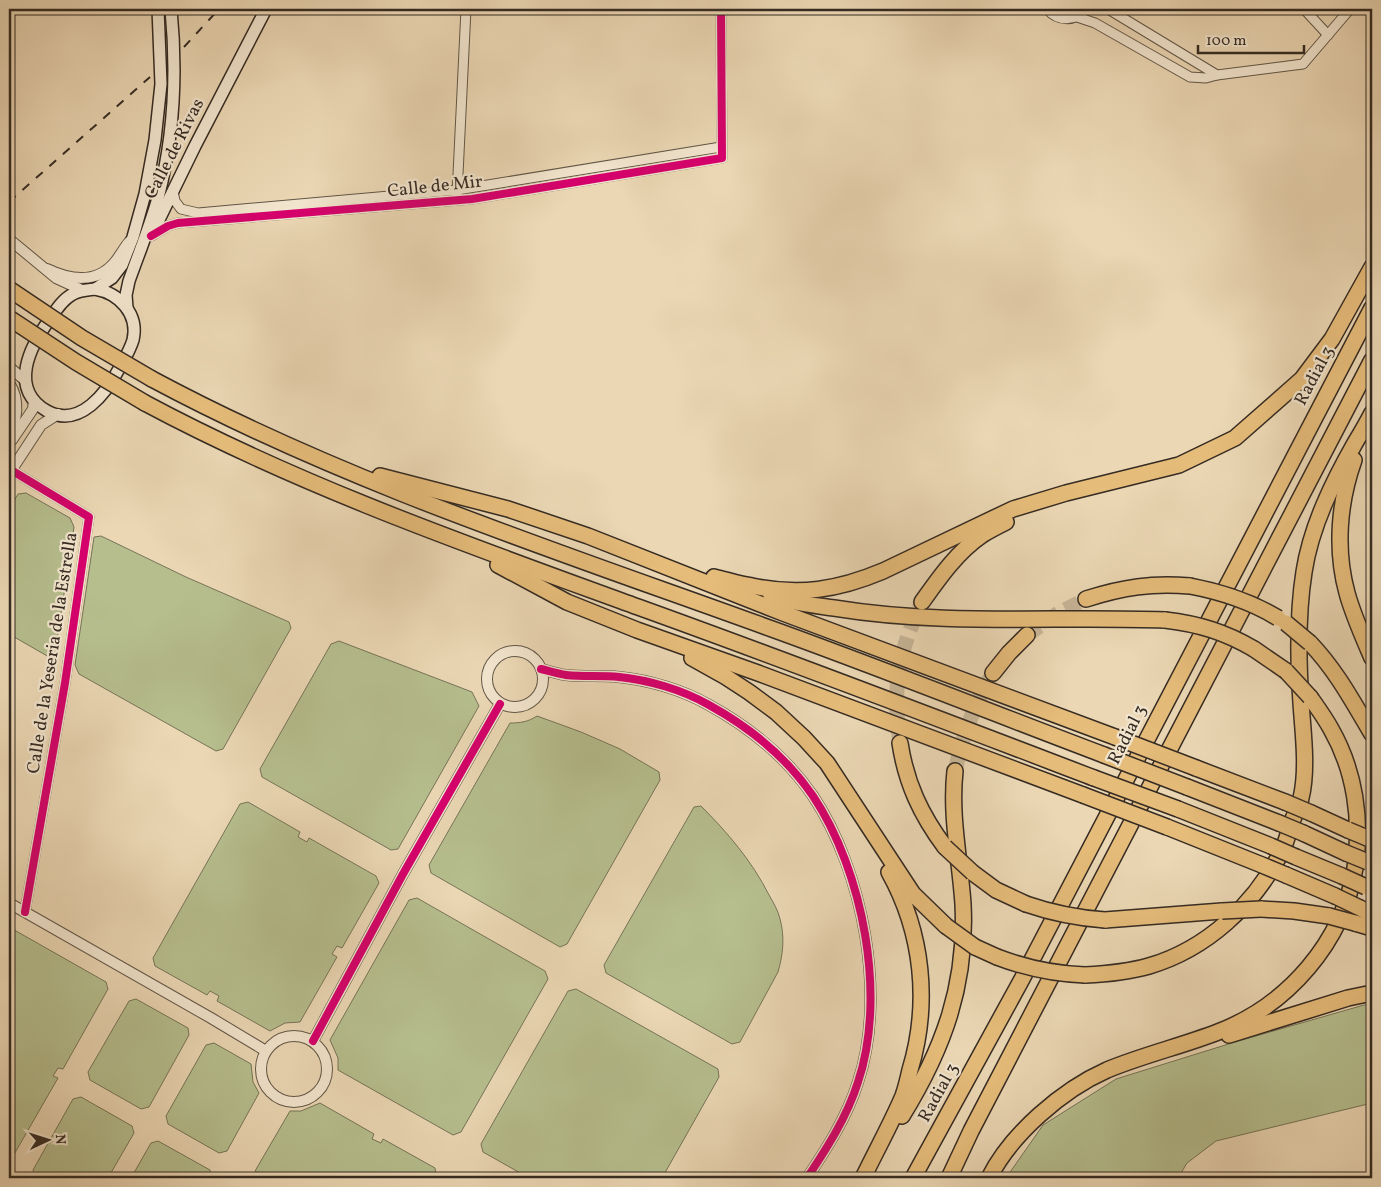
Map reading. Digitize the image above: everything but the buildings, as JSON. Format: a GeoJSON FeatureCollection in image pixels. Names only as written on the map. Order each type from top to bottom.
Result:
{"type":"FeatureCollection","features":[{"type":"Feature","properties":{"kind":"highway"},"geometry":{"type":"LineString","coordinates":[[708,576],[778,590],[807,591],[834,588],[862,580],[1013,509],[1066,493],[1179,465],[1235,438],[1302,379],[1332,339],[1372,267]]}},
{"type":"Feature","properties":{"kind":"highway"},"geometry":{"type":"LineString","coordinates":[[9,289],[82,338],[152,379],[205,407],[414,499],[772,629],[1104,755],[1279,822],[1370,863]]}},
{"type":"Feature","properties":{"kind":"highway","name":"Radial 3"},"geometry":{"type":"LineString","coordinates":[[913,1178],[1027,971],[1372,308]]}},
{"type":"Feature","properties":{"kind":"highway"},"geometry":{"type":"LineString","coordinates":[[9,318],[76,362],[145,403],[194,429],[346,497],[465,544],[776,657],[1178,809],[1271,846],[1369,889]]}},
{"type":"Feature","properties":{"kind":"highway"},"geometry":{"type":"LineString","coordinates":[[949,1178],[971,1131],[1372,360]]}},
{"type":"Feature","properties":{"kind":"highway"},"geometry":{"type":"LineString","coordinates":[[637,630],[652,640],[697,660],[749,692],[776,712],[804,738],[827,763],[913,894],[946,926],[976,947],[997,958],[1040,971],[1062,974],[1085,975],[1122,972],[1148,966],[1177,955],[1204,941],[1227,923],[1248,902],[1267,877],[1283,849],[1301,798],[1302,789],[1303,739],[1298,659],[1299,610],[1304,570],[1314,531],[1332,488],[1372,413]]}},
{"type":"Feature","properties":{"kind":"highway"},"geometry":{"type":"LineString","coordinates":[[1365,428],[1349,473],[1344,494],[1340,542],[1347,593],[1372,658]]}},
{"type":"Feature","properties":{"kind":"highway"},"geometry":{"type":"LineString","coordinates":[[355,473],[370,473],[508,509],[625,550],[784,600],[858,612],[996,620],[1165,620],[1193,623],[1238,639],[1254,649],[1286,671],[1310,697],[1331,729],[1343,756],[1357,807],[1358,844],[1352,884],[1332,935],[1311,965],[1291,986],[1255,1014],[1219,1031],[1105,1071],[1051,1106],[1026,1128],[989,1178]]}},
{"type":"Feature","properties":{"kind":"highway"},"geometry":{"type":"LineString","coordinates":[[922,602],[956,557],[981,535],[1026,511],[1066,493]]}},
{"type":"Feature","properties":{"kind":"highway"},"geometry":{"type":"LineString","coordinates":[[465,544],[482,557],[568,602],[637,630],[758,673],[1168,827],[1286,875],[1366,911]]}},
{"type":"Feature","properties":{"kind":"highway"},"geometry":{"type":"LineString","coordinates":[[625,550],[800,619],[1285,802],[1372,840]]}},
{"type":"Feature","properties":{"kind":"highway"},"geometry":{"type":"LineString","coordinates":[[1086,599],[1146,585],[1190,586],[1217,591],[1258,606],[1282,620],[1310,643],[1324,658],[1341,681],[1372,734]]}},
{"type":"Feature","properties":{"kind":"highway"},"geometry":{"type":"LineString","coordinates":[[993,673],[1027,635]]}},
{"type":"Feature","properties":{"kind":"highway"},"geometry":{"type":"LineString","coordinates":[[900,743],[903,766],[917,804],[945,847],[973,873],[996,890],[1026,904],[1067,916],[1105,920],[1261,909],[1294,911],[1329,916],[1372,928]]}},
{"type":"Feature","properties":{"kind":"highway"},"geometry":{"type":"LineString","coordinates":[[863,1178],[920,1087],[946,1027],[959,980],[964,949],[963,903],[954,824],[953,793],[955,771]]}},
{"type":"Feature","properties":{"kind":"highway"},"geometry":{"type":"LineString","coordinates":[[836,776],[895,882],[914,934],[921,976],[922,1000],[919,1033],[913,1062],[903,1094],[863,1178]]}},
{"type":"Feature","properties":{"kind":"highway"},"geometry":{"type":"LineString","coordinates":[[1128,1062],[1169,1053],[1372,992]]}},
{"type":"Feature","properties":{"kind":"highway"},"geometry":{"type":"LineString","coordinates":[[908,1178],[924,1158]]}},
{"type":"Feature","properties":{"kind":"main road"},"geometry":{"type":"LineString","coordinates":[[142,239],[145,194],[158,119],[161,84],[158,9]]}},
{"type":"Feature","properties":{"kind":"main road"},"geometry":{"type":"LineString","coordinates":[[95,289],[118,272],[142,239],[158,198],[171,120],[174,83],[171,9]]}},
{"type":"Feature","properties":{"kind":"main road","name":"Calle de Rivas"},"geometry":{"type":"LineString","coordinates":[[127,308],[126,295],[129,281],[142,239],[172,192],[266,9]]}},
{"type":"Feature","properties":{"kind":"main road"},"geometry":{"type":"LineString","coordinates":[[95,289],[112,294],[127,308],[133,319],[133,338],[130,348],[106,391],[90,407],[69,415],[49,412],[34,400],[29,392],[26,381],[26,366],[31,348],[61,304],[72,294],[82,290],[95,289]]}},
{"type":"Feature","properties":{"kind":"street"},"geometry":{"type":"LineString","coordinates":[[457,201],[466,9]]}},
{"type":"Feature","properties":{"kind":"street"},"geometry":{"type":"LineString","coordinates":[[721,9],[721,147]]}},
{"type":"Feature","properties":{"kind":"street"},"geometry":{"type":"LineString","coordinates":[[1047,9],[1054,16],[1067,19],[1077,17],[1087,9]]}},
{"type":"Feature","properties":{"kind":"street"},"geometry":{"type":"LineString","coordinates":[[1108,9],[1218,75]]}},
{"type":"Feature","properties":{"kind":"street"},"geometry":{"type":"LineString","coordinates":[[1304,9],[1328,35]]}},
{"type":"Feature","properties":{"kind":"street"},"geometry":{"type":"LineString","coordinates":[[1077,17],[1095,23],[1190,77],[1206,78],[1303,64],[1350,9]]}},
{"type":"Feature","properties":{"kind":"street","name":"Calle de Mir"},"geometry":{"type":"LineString","coordinates":[[142,239],[178,223],[457,201],[722,158],[721,147],[458,190],[198,213],[181,209],[172,192]]}},
{"type":"Feature","properties":{"kind":"street"},"geometry":{"type":"LineString","coordinates":[[9,239],[56,278],[82,290]]}},
{"type":"Feature","properties":{"kind":"street"},"geometry":{"type":"LineString","coordinates":[[47,270],[71,278],[82,279],[91,277],[109,268],[142,239]]}},
{"type":"Feature","properties":{"kind":"street"},"geometry":{"type":"LineString","coordinates":[[9,367],[26,381]]}},
{"type":"Feature","properties":{"kind":"street"},"geometry":{"type":"LineString","coordinates":[[9,383],[17,400],[16,419],[9,445]]}},
{"type":"Feature","properties":{"kind":"street"},"geometry":{"type":"LineString","coordinates":[[9,445],[33,409],[34,400]]}},
{"type":"Feature","properties":{"kind":"street"},"geometry":{"type":"LineString","coordinates":[[10,472],[41,426],[58,414]]}},
{"type":"Feature","properties":{"kind":"street","name":"Calle de la Yeseria de la Estrella"},"geometry":{"type":"LineString","coordinates":[[10,472],[89,517],[65,683],[26,912]]}},
{"type":"Feature","properties":{"kind":"street"},"geometry":{"type":"LineString","coordinates":[[512,651],[519,651],[532,657],[541,669],[542,683],[536,698],[523,706],[508,706],[500,704],[490,692],[487,682],[490,666],[499,656],[512,651]]}},
{"type":"Feature","properties":{"kind":"street"},"geometry":{"type":"LineString","coordinates":[[541,669],[566,675],[622,677],[655,684],[708,704],[744,726],[785,761],[813,796],[833,832],[848,870],[859,908],[867,953],[871,1010],[867,1047],[859,1082],[844,1117],[826,1151],[807,1178]]}},
{"type":"Feature","properties":{"kind":"street"},"geometry":{"type":"LineString","coordinates":[[542,683],[566,675]]}},
{"type":"Feature","properties":{"kind":"street"},"geometry":{"type":"LineString","coordinates":[[313,1040],[403,874],[500,704]]}},
{"type":"Feature","properties":{"kind":"street"},"geometry":{"type":"LineString","coordinates":[[9,903],[266,1051]]}},
{"type":"Feature","properties":{"kind":"street"},"geometry":{"type":"LineString","coordinates":[[292,1035],[313,1040],[325,1056],[327,1065],[327,1074],[318,1092],[310,1099],[300,1102],[289,1102],[278,1098],[270,1092],[264,1083],[261,1072],[261,1062],[266,1051],[272,1043],[292,1035]]}},
{"type":"Feature","properties":{"kind":"green space"},"geometry":{"type":"Polygon","coordinates":[[[26,493],[70,518],[74,527],[55,654],[49,657],[9,634],[9,509],[18,494],[26,493]]]}},
{"type":"Feature","properties":{"kind":"green space"},"geometry":{"type":"Polygon","coordinates":[[[101,536],[186,577],[289,622],[291,628],[223,749],[216,751],[79,674],[75,665],[94,537],[101,536]]]}},
{"type":"Feature","properties":{"kind":"green space"},"geometry":{"type":"Polygon","coordinates":[[[339,641],[472,692],[479,706],[398,849],[391,850],[262,777],[260,769],[331,644],[339,641]]]}},
{"type":"Feature","properties":{"kind":"green space"},"geometry":{"type":"Polygon","coordinates":[[[537,716],[620,749],[659,772],[660,780],[567,944],[560,947],[431,873],[429,865],[510,723],[524,722],[537,716]]]}},
{"type":"Feature","properties":{"kind":"green space"},"geometry":{"type":"Polygon","coordinates":[[[248,802],[300,832],[298,837],[307,842],[309,838],[376,876],[379,883],[342,948],[337,946],[332,954],[337,957],[300,1022],[285,1023],[270,1031],[217,1001],[219,996],[210,991],[207,995],[155,966],[153,958],[240,804],[248,802]]]}},
{"type":"Feature","properties":{"kind":"green space"},"geometry":{"type":"Polygon","coordinates":[[[701,806],[720,826],[755,870],[777,909],[783,939],[778,972],[740,1042],[732,1044],[606,973],[604,965],[694,807],[701,806]]]}},
{"type":"Feature","properties":{"kind":"green space"},"geometry":{"type":"Polygon","coordinates":[[[417,898],[545,971],[548,979],[461,1132],[453,1135],[338,1070],[338,1058],[330,1040],[409,900],[417,898]]]}},
{"type":"Feature","properties":{"kind":"green space"},"geometry":{"type":"Polygon","coordinates":[[[9,927],[106,982],[108,989],[63,1069],[58,1068],[53,1076],[58,1078],[12,1158],[9,1159],[9,927]]]}},
{"type":"Feature","properties":{"kind":"green space"},"geometry":{"type":"Polygon","coordinates":[[[576,989],[718,1069],[719,1077],[662,1178],[529,1178],[483,1152],[481,1144],[568,991],[576,989]]]}},
{"type":"Feature","properties":{"kind":"green space"},"geometry":{"type":"Polygon","coordinates":[[[136,999],[188,1028],[189,1035],[149,1107],[141,1109],[90,1080],[88,1072],[129,1001],[136,999]]]}},
{"type":"Feature","properties":{"kind":"green space"},"geometry":{"type":"Polygon","coordinates":[[[1364,1005],[1372,1005],[1372,1103],[1216,1141],[1187,1163],[1178,1178],[1006,1178],[1043,1125],[1116,1079],[1364,1005]]]}},
{"type":"Feature","properties":{"kind":"green space"},"geometry":{"type":"Polygon","coordinates":[[[214,1043],[251,1064],[253,1082],[259,1093],[227,1151],[219,1153],[168,1124],[166,1116],[206,1045],[214,1043]]]}},
{"type":"Feature","properties":{"kind":"green space"},"geometry":{"type":"Polygon","coordinates":[[[81,1097],[132,1126],[134,1133],[108,1178],[36,1178],[33,1170],[73,1099],[81,1097]]]}},
{"type":"Feature","properties":{"kind":"green space"},"geometry":{"type":"Polygon","coordinates":[[[320,1103],[374,1134],[372,1139],[381,1143],[383,1139],[435,1168],[435,1178],[258,1178],[260,1174],[255,1171],[290,1111],[301,1111],[320,1103]]]}},
{"type":"Feature","properties":{"kind":"green space"},"geometry":{"type":"Polygon","coordinates":[[[158,1141],[210,1170],[211,1178],[131,1178],[151,1143],[158,1141]]]}},
{"type":"Feature","properties":{"kind":"tunnel"},"geometry":{"type":"LineString","coordinates":[[1027,635],[1057,614],[1086,599]]}},
{"type":"Feature","properties":{"kind":"tunnel"},"geometry":{"type":"LineString","coordinates":[[900,743],[897,705],[899,671],[907,638],[922,602]]}},
{"type":"Feature","properties":{"kind":"tunnel"},"geometry":{"type":"LineString","coordinates":[[955,771],[970,720],[993,673]]}},
{"type":"Feature","properties":{"kind":"railway"},"geometry":{"type":"LineString","coordinates":[[184,47],[219,9]]}},
{"type":"Feature","properties":{"kind":"railway"},"geometry":{"type":"LineString","coordinates":[[9,202],[150,77]]}},
{"type":"Feature","properties":{"kind":"cycle path"},"geometry":{"type":"LineString","coordinates":[[151,236],[168,226],[178,223],[472,199],[722,158],[721,9]]}},
{"type":"Feature","properties":{"kind":"cycle path"},"geometry":{"type":"LineString","coordinates":[[11,470],[89,517],[65,683],[25,912]]}},
{"type":"Feature","properties":{"kind":"cycle path"},"geometry":{"type":"LineString","coordinates":[[541,669],[566,675],[630,678],[666,686],[709,705],[753,733],[779,756],[803,782],[830,826],[845,860],[857,897],[870,973],[870,1012],[866,1048],[858,1082],[836,1132],[807,1178]]}},
{"type":"Feature","properties":{"kind":"cycle path"},"geometry":{"type":"LineString","coordinates":[[313,1041],[403,874],[500,704]]}}]}
